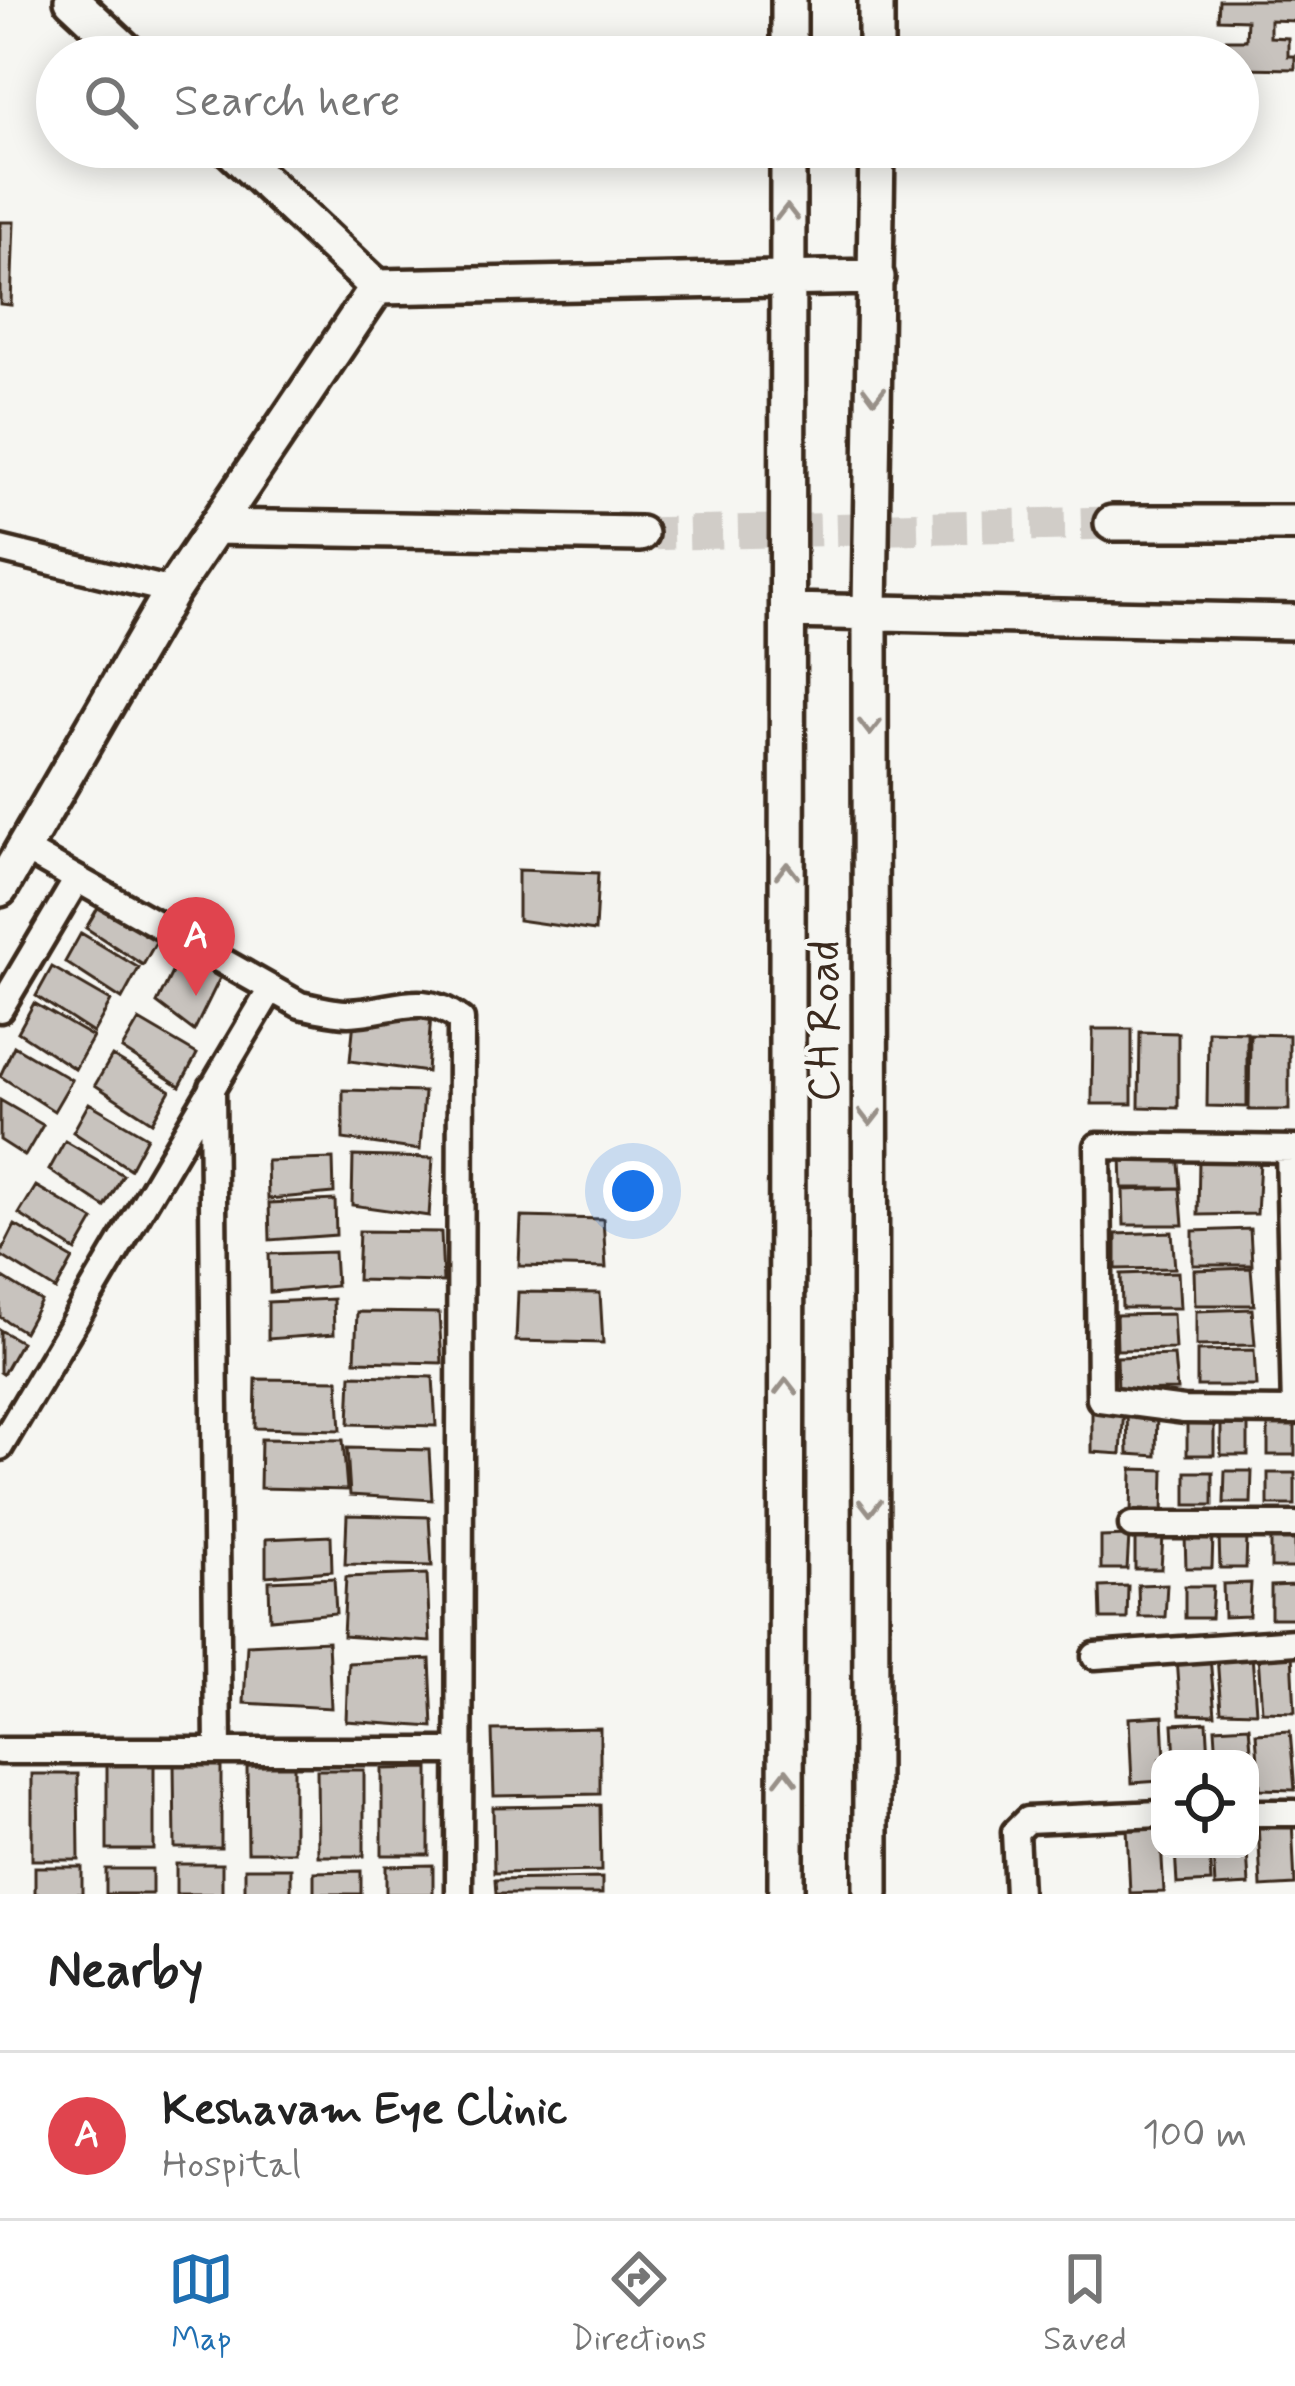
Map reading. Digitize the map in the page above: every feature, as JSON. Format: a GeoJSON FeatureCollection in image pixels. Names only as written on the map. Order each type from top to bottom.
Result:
{"type":"FeatureCollection","features":[{"type":"Feature","properties":{"kind":"street"},"geometry":{"type":"LineString","coordinates":[[72,0],[111,36]]}},
{"type":"Feature","properties":{"kind":"street"},"geometry":{"type":"LineString","coordinates":[[788,36],[789,0]]}},
{"type":"Feature","properties":{"kind":"street"},"geometry":{"type":"LineString","coordinates":[[876,0],[876,36]]}},
{"type":"Feature","properties":{"kind":"street"},"geometry":{"type":"LineString","coordinates":[[250,168],[376,286],[877,277]]}},
{"type":"Feature","properties":{"kind":"street","name":"CH Road"},"geometry":{"type":"LineString","coordinates":[[787,1894],[788,168]]}},
{"type":"Feature","properties":{"kind":"street","name":"CH Road"},"geometry":{"type":"LineString","coordinates":[[871,1894],[870,610],[877,168]]}},
{"type":"Feature","properties":{"kind":"street"},"geometry":{"type":"LineString","coordinates":[[0,889],[172,591],[376,286]]}},
{"type":"Feature","properties":{"kind":"street"},"geometry":{"type":"LineString","coordinates":[[1112,523],[1295,523]]}},
{"type":"Feature","properties":{"kind":"street"},"geometry":{"type":"LineString","coordinates":[[214,527],[640,534]]}},
{"type":"Feature","properties":{"kind":"street"},"geometry":{"type":"LineString","coordinates":[[0,549],[172,591]]}},
{"type":"Feature","properties":{"kind":"street"},"geometry":{"type":"LineString","coordinates":[[788,611],[1295,622]]}},
{"type":"Feature","properties":{"kind":"street"},"geometry":{"type":"LineString","coordinates":[[24,849],[300,1005],[347,1013],[402,1004],[441,1004],[461,1020],[460,1894]]}},
{"type":"Feature","properties":{"kind":"street"},"geometry":{"type":"LineString","coordinates":[[0,1009],[77,879]]}},
{"type":"Feature","properties":{"kind":"street"},"geometry":{"type":"LineString","coordinates":[[0,1448],[272,989]]}},
{"type":"Feature","properties":{"kind":"street"},"geometry":{"type":"LineString","coordinates":[[212,1087],[218,1751]]}},
{"type":"Feature","properties":{"kind":"street"},"geometry":{"type":"LineString","coordinates":[[1098,1146],[1292,1149],[1294,1411],[1184,1410],[1100,1400],[1098,1146]]}},
{"type":"Feature","properties":{"kind":"street"},"geometry":{"type":"LineString","coordinates":[[1132,1525],[1295,1525]]}},
{"type":"Feature","properties":{"kind":"street"},"geometry":{"type":"LineString","coordinates":[[1095,1656],[1295,1642]]}},
{"type":"Feature","properties":{"kind":"street"},"geometry":{"type":"LineString","coordinates":[[0,1751],[458,1750]]}},
{"type":"Feature","properties":{"kind":"street"},"geometry":{"type":"LineString","coordinates":[[1259,1813],[1295,1813]]}},
{"type":"Feature","properties":{"kind":"street"},"geometry":{"type":"LineString","coordinates":[[1018,1894],[1015,1832],[1027,1820],[1151,1814]]}},
{"type":"Feature","properties":{"kind":"building"},"geometry":{"type":"Polygon","coordinates":[[[1219,0],[1295,0],[1295,21],[1270,20],[1270,37],[1288,38],[1288,56],[1295,56],[1295,69],[1259,68],[1259,36],[1246,36],[1247,20],[1218,19],[1219,0]]]}},
{"type":"Feature","properties":{"kind":"building"},"geometry":{"type":"Polygon","coordinates":[[[0,222],[14,222],[11,305],[0,304],[0,222]]]}},
{"type":"Feature","properties":{"kind":"building"},"geometry":{"type":"Polygon","coordinates":[[[518,870],[598,873],[595,931],[518,920],[518,870]]]}},
{"type":"Feature","properties":{"kind":"building"},"geometry":{"type":"Polygon","coordinates":[[[103,899],[161,933],[143,965],[86,928],[103,899]]]}},
{"type":"Feature","properties":{"kind":"building"},"geometry":{"type":"Polygon","coordinates":[[[81,933],[139,968],[122,999],[65,962],[81,933]]]}},
{"type":"Feature","properties":{"kind":"building"},"geometry":{"type":"Polygon","coordinates":[[[181,954],[220,978],[194,1031],[157,1003],[181,954]]]}},
{"type":"Feature","properties":{"kind":"building"},"geometry":{"type":"Polygon","coordinates":[[[52,967],[111,1001],[93,1033],[36,996],[52,967]]]}},
{"type":"Feature","properties":{"kind":"building"},"geometry":{"type":"Polygon","coordinates":[[[34,1003],[93,1037],[75,1069],[18,1032],[34,1003]]]}},
{"type":"Feature","properties":{"kind":"building"},"geometry":{"type":"Polygon","coordinates":[[[431,1014],[427,1072],[350,1061],[354,1020],[431,1014]]]}},
{"type":"Feature","properties":{"kind":"building"},"geometry":{"type":"Polygon","coordinates":[[[139,1020],[197,1054],[180,1086],[122,1049],[139,1020]]]}},
{"type":"Feature","properties":{"kind":"building"},"geometry":{"type":"Polygon","coordinates":[[[1093,1029],[1132,1029],[1132,1104],[1092,1104],[1093,1029]]]}},
{"type":"Feature","properties":{"kind":"building"},"geometry":{"type":"Polygon","coordinates":[[[1208,1031],[1247,1032],[1247,1107],[1207,1106],[1208,1031]]]}},
{"type":"Feature","properties":{"kind":"building"},"geometry":{"type":"Polygon","coordinates":[[[1140,1032],[1178,1033],[1178,1108],[1139,1107],[1140,1032]]]}},
{"type":"Feature","properties":{"kind":"building"},"geometry":{"type":"Polygon","coordinates":[[[1250,1034],[1289,1035],[1289,1110],[1249,1110],[1250,1034]]]}},
{"type":"Feature","properties":{"kind":"building"},"geometry":{"type":"Polygon","coordinates":[[[14,1046],[72,1080],[54,1111],[0,1076],[14,1046]]]}},
{"type":"Feature","properties":{"kind":"building"},"geometry":{"type":"Polygon","coordinates":[[[112,1056],[170,1090],[152,1122],[95,1085],[112,1056]]]}},
{"type":"Feature","properties":{"kind":"building"},"geometry":{"type":"Polygon","coordinates":[[[343,1090],[424,1092],[420,1150],[343,1139],[343,1090]]]}},
{"type":"Feature","properties":{"kind":"building"},"geometry":{"type":"Polygon","coordinates":[[[0,1100],[43,1125],[25,1156],[0,1140],[0,1100]]]}},
{"type":"Feature","properties":{"kind":"building"},"geometry":{"type":"Polygon","coordinates":[[[89,1103],[147,1137],[130,1169],[73,1132],[89,1103]]]}},
{"type":"Feature","properties":{"kind":"building"},"geometry":{"type":"Polygon","coordinates":[[[65,1141],[123,1175],[105,1207],[49,1170],[65,1141]]]}},
{"type":"Feature","properties":{"kind":"building"},"geometry":{"type":"Polygon","coordinates":[[[1178,1152],[1181,1188],[1122,1188],[1121,1154],[1178,1152]]]}},
{"type":"Feature","properties":{"kind":"building"},"geometry":{"type":"Polygon","coordinates":[[[353,1156],[433,1158],[429,1216],[352,1205],[353,1156]]]}},
{"type":"Feature","properties":{"kind":"building"},"geometry":{"type":"Polygon","coordinates":[[[333,1159],[334,1193],[268,1199],[267,1161],[333,1159]]]}},
{"type":"Feature","properties":{"kind":"building"},"geometry":{"type":"Polygon","coordinates":[[[1199,1160],[1260,1161],[1257,1214],[1198,1215],[1199,1160]]]}},
{"type":"Feature","properties":{"kind":"building"},"geometry":{"type":"Polygon","coordinates":[[[36,1186],[94,1220],[76,1251],[19,1214],[36,1186]]]}},
{"type":"Feature","properties":{"kind":"building"},"geometry":{"type":"Polygon","coordinates":[[[1180,1188],[1183,1225],[1124,1225],[1123,1190],[1180,1188]]]}},
{"type":"Feature","properties":{"kind":"building"},"geometry":{"type":"Polygon","coordinates":[[[335,1200],[336,1235],[270,1240],[269,1203],[335,1200]]]}},
{"type":"Feature","properties":{"kind":"building"},"geometry":{"type":"Polygon","coordinates":[[[521,1217],[603,1219],[606,1268],[519,1266],[521,1217]]]}},
{"type":"Feature","properties":{"kind":"building"},"geometry":{"type":"Polygon","coordinates":[[[15,1225],[73,1259],[56,1290],[0,1255],[15,1225]]]}},
{"type":"Feature","properties":{"kind":"building"},"geometry":{"type":"Polygon","coordinates":[[[1250,1229],[1252,1265],[1193,1265],[1193,1231],[1250,1229]]]}},
{"type":"Feature","properties":{"kind":"building"},"geometry":{"type":"Polygon","coordinates":[[[359,1231],[441,1232],[443,1282],[357,1280],[359,1231]]]}},
{"type":"Feature","properties":{"kind":"building"},"geometry":{"type":"Polygon","coordinates":[[[1172,1232],[1175,1268],[1116,1269],[1116,1234],[1172,1232]]]}},
{"type":"Feature","properties":{"kind":"building"},"geometry":{"type":"Polygon","coordinates":[[[334,1252],[336,1286],[270,1292],[269,1254],[334,1252]]]}},
{"type":"Feature","properties":{"kind":"building"},"geometry":{"type":"Polygon","coordinates":[[[1251,1268],[1254,1305],[1195,1305],[1194,1270],[1251,1268]]]}},
{"type":"Feature","properties":{"kind":"building"},"geometry":{"type":"Polygon","coordinates":[[[1178,1272],[1180,1308],[1122,1308],[1121,1274],[1178,1272]]]}},
{"type":"Feature","properties":{"kind":"building"},"geometry":{"type":"Polygon","coordinates":[[[0,1276],[41,1301],[24,1332],[0,1317],[0,1276]]]}},
{"type":"Feature","properties":{"kind":"building"},"geometry":{"type":"Polygon","coordinates":[[[518,1292],[600,1293],[603,1343],[516,1341],[518,1292]]]}},
{"type":"Feature","properties":{"kind":"building"},"geometry":{"type":"Polygon","coordinates":[[[333,1299],[334,1334],[268,1339],[268,1302],[333,1299]]]}},
{"type":"Feature","properties":{"kind":"building"},"geometry":{"type":"Polygon","coordinates":[[[1252,1309],[1255,1345],[1196,1346],[1196,1311],[1252,1309]]]}},
{"type":"Feature","properties":{"kind":"building"},"geometry":{"type":"Polygon","coordinates":[[[357,1312],[439,1313],[442,1363],[355,1361],[357,1312]]]}},
{"type":"Feature","properties":{"kind":"building"},"geometry":{"type":"Polygon","coordinates":[[[1173,1314],[1175,1349],[1117,1350],[1116,1315],[1173,1314]]]}},
{"type":"Feature","properties":{"kind":"building"},"geometry":{"type":"Polygon","coordinates":[[[0,1330],[21,1342],[3,1374],[0,1372],[0,1330]]]}},
{"type":"Feature","properties":{"kind":"building"},"geometry":{"type":"Polygon","coordinates":[[[1254,1350],[1256,1386],[1197,1386],[1197,1351],[1254,1350]]]}},
{"type":"Feature","properties":{"kind":"building"},"geometry":{"type":"Polygon","coordinates":[[[1174,1355],[1177,1390],[1118,1391],[1117,1357],[1174,1355]]]}},
{"type":"Feature","properties":{"kind":"building"},"geometry":{"type":"Polygon","coordinates":[[[351,1375],[433,1377],[436,1426],[349,1424],[351,1375]]]}},
{"type":"Feature","properties":{"kind":"building"},"geometry":{"type":"Polygon","coordinates":[[[256,1379],[338,1380],[341,1430],[255,1428],[256,1379]]]}},
{"type":"Feature","properties":{"kind":"building"},"geometry":{"type":"Polygon","coordinates":[[[1092,1407],[1124,1407],[1121,1454],[1092,1452],[1092,1407]]]}},
{"type":"Feature","properties":{"kind":"building"},"geometry":{"type":"Polygon","coordinates":[[[1127,1410],[1157,1410],[1156,1456],[1128,1454],[1127,1410]]]}},
{"type":"Feature","properties":{"kind":"building"},"geometry":{"type":"Polygon","coordinates":[[[1187,1422],[1214,1422],[1214,1455],[1187,1455],[1187,1422]]]}},
{"type":"Feature","properties":{"kind":"building"},"geometry":{"type":"Polygon","coordinates":[[[1221,1422],[1248,1422],[1248,1455],[1221,1455],[1221,1422]]]}},
{"type":"Feature","properties":{"kind":"building"},"geometry":{"type":"Polygon","coordinates":[[[1268,1423],[1295,1423],[1295,1455],[1268,1455],[1268,1423]]]}},
{"type":"Feature","properties":{"kind":"building"},"geometry":{"type":"Polygon","coordinates":[[[261,1439],[343,1440],[347,1490],[260,1488],[261,1439]]]}},
{"type":"Feature","properties":{"kind":"building"},"geometry":{"type":"Polygon","coordinates":[[[347,1448],[429,1450],[432,1500],[350,1495],[347,1448]]]}},
{"type":"Feature","properties":{"kind":"building"},"geometry":{"type":"Polygon","coordinates":[[[1132,1469],[1164,1470],[1163,1516],[1131,1515],[1132,1469]]]}},
{"type":"Feature","properties":{"kind":"building"},"geometry":{"type":"Polygon","coordinates":[[[1225,1471],[1252,1471],[1251,1503],[1224,1503],[1225,1471]]]}},
{"type":"Feature","properties":{"kind":"building"},"geometry":{"type":"Polygon","coordinates":[[[1186,1472],[1213,1472],[1213,1505],[1186,1505],[1186,1472]]]}},
{"type":"Feature","properties":{"kind":"building"},"geometry":{"type":"Polygon","coordinates":[[[1268,1473],[1295,1473],[1295,1505],[1268,1505],[1268,1473]]]}},
{"type":"Feature","properties":{"kind":"building"},"geometry":{"type":"Polygon","coordinates":[[[347,1515],[429,1517],[432,1566],[345,1564],[347,1515]]]}},
{"type":"Feature","properties":{"kind":"building"},"geometry":{"type":"Polygon","coordinates":[[[1213,1535],[1212,1568],[1186,1568],[1185,1536],[1213,1535]]]}},
{"type":"Feature","properties":{"kind":"building"},"geometry":{"type":"Polygon","coordinates":[[[1247,1535],[1246,1568],[1220,1568],[1219,1536],[1247,1535]]]}},
{"type":"Feature","properties":{"kind":"building"},"geometry":{"type":"Polygon","coordinates":[[[1295,1535],[1295,1568],[1271,1568],[1271,1536],[1295,1535]]]}},
{"type":"Feature","properties":{"kind":"building"},"geometry":{"type":"Polygon","coordinates":[[[331,1536],[332,1571],[266,1576],[266,1539],[331,1536]]]}},
{"type":"Feature","properties":{"kind":"building"},"geometry":{"type":"Polygon","coordinates":[[[1129,1536],[1127,1569],[1101,1569],[1101,1537],[1129,1536]]]}},
{"type":"Feature","properties":{"kind":"building"},"geometry":{"type":"Polygon","coordinates":[[[1163,1536],[1161,1569],[1135,1569],[1135,1537],[1163,1536]]]}},
{"type":"Feature","properties":{"kind":"building"},"geometry":{"type":"Polygon","coordinates":[[[427,1574],[430,1642],[343,1636],[346,1577],[427,1574]]]}},
{"type":"Feature","properties":{"kind":"building"},"geometry":{"type":"Polygon","coordinates":[[[334,1578],[336,1613],[270,1619],[269,1581],[334,1578]]]}},
{"type":"Feature","properties":{"kind":"building"},"geometry":{"type":"Polygon","coordinates":[[[1251,1583],[1249,1616],[1224,1617],[1223,1584],[1251,1583]]]}},
{"type":"Feature","properties":{"kind":"building"},"geometry":{"type":"Polygon","coordinates":[[[1167,1584],[1165,1617],[1139,1617],[1138,1585],[1167,1584]]]}},
{"type":"Feature","properties":{"kind":"building"},"geometry":{"type":"Polygon","coordinates":[[[1295,1585],[1295,1618],[1271,1618],[1271,1586],[1295,1585]]]}},
{"type":"Feature","properties":{"kind":"building"},"geometry":{"type":"Polygon","coordinates":[[[1128,1586],[1127,1619],[1101,1619],[1100,1587],[1128,1586]]]}},
{"type":"Feature","properties":{"kind":"building"},"geometry":{"type":"Polygon","coordinates":[[[1185,1586],[1213,1586],[1211,1618],[1185,1618],[1185,1586]]]}},
{"type":"Feature","properties":{"kind":"building"},"geometry":{"type":"Polygon","coordinates":[[[328,1641],[331,1708],[244,1703],[247,1645],[328,1641]]]}},
{"type":"Feature","properties":{"kind":"building"},"geometry":{"type":"Polygon","coordinates":[[[1292,1653],[1295,1712],[1262,1711],[1258,1655],[1292,1653]]]}},
{"type":"Feature","properties":{"kind":"building"},"geometry":{"type":"Polygon","coordinates":[[[1252,1654],[1256,1712],[1221,1711],[1217,1656],[1252,1654]]]}},
{"type":"Feature","properties":{"kind":"building"},"geometry":{"type":"Polygon","coordinates":[[[1210,1657],[1215,1715],[1180,1714],[1176,1658],[1210,1657]]]}},
{"type":"Feature","properties":{"kind":"building"},"geometry":{"type":"Polygon","coordinates":[[[430,1659],[433,1727],[346,1721],[348,1663],[430,1659]]]}},
{"type":"Feature","properties":{"kind":"building"},"geometry":{"type":"Polygon","coordinates":[[[1163,1716],[1165,1750],[1151,1750],[1151,1782],[1132,1783],[1129,1718],[1163,1716]]]}},
{"type":"Feature","properties":{"kind":"building"},"geometry":{"type":"Polygon","coordinates":[[[1207,1722],[1209,1750],[1174,1750],[1173,1724],[1207,1722]]]}},
{"type":"Feature","properties":{"kind":"building"},"geometry":{"type":"Polygon","coordinates":[[[1249,1726],[1251,1750],[1216,1750],[1215,1728],[1249,1726]]]}},
{"type":"Feature","properties":{"kind":"building"},"geometry":{"type":"Polygon","coordinates":[[[600,1728],[600,1794],[494,1796],[492,1730],[600,1728]]]}},
{"type":"Feature","properties":{"kind":"building"},"geometry":{"type":"Polygon","coordinates":[[[1290,1731],[1295,1790],[1260,1789],[1256,1733],[1290,1731]]]}},
{"type":"Feature","properties":{"kind":"building"},"geometry":{"type":"Polygon","coordinates":[[[174,1762],[221,1762],[221,1848],[175,1848],[174,1762]]]}},
{"type":"Feature","properties":{"kind":"building"},"geometry":{"type":"Polygon","coordinates":[[[107,1764],[154,1764],[154,1850],[107,1850],[107,1764]]]}},
{"type":"Feature","properties":{"kind":"building"},"geometry":{"type":"Polygon","coordinates":[[[294,1765],[294,1852],[248,1852],[247,1766],[294,1765]]]}},
{"type":"Feature","properties":{"kind":"building"},"geometry":{"type":"Polygon","coordinates":[[[429,1768],[429,1855],[382,1855],[382,1769],[429,1768]]]}},
{"type":"Feature","properties":{"kind":"building"},"geometry":{"type":"Polygon","coordinates":[[[317,1770],[364,1770],[364,1856],[318,1856],[317,1770]]]}},
{"type":"Feature","properties":{"kind":"building"},"geometry":{"type":"Polygon","coordinates":[[[32,1774],[78,1774],[79,1860],[32,1860],[32,1774]]]}},
{"type":"Feature","properties":{"kind":"building"},"geometry":{"type":"Polygon","coordinates":[[[600,1805],[601,1871],[494,1873],[493,1807],[600,1805]]]}},
{"type":"Feature","properties":{"kind":"building"},"geometry":{"type":"Polygon","coordinates":[[[1292,1820],[1295,1885],[1261,1887],[1259,1821],[1292,1820]]]}},
{"type":"Feature","properties":{"kind":"building"},"geometry":{"type":"Polygon","coordinates":[[[1151,1827],[1151,1858],[1162,1858],[1164,1892],[1130,1893],[1127,1828],[1151,1827]]]}},
{"type":"Feature","properties":{"kind":"building"},"geometry":{"type":"Polygon","coordinates":[[[1176,1858],[1210,1858],[1211,1882],[1177,1884],[1176,1858]]]}},
{"type":"Feature","properties":{"kind":"building"},"geometry":{"type":"Polygon","coordinates":[[[1213,1858],[1248,1858],[1249,1885],[1215,1887],[1213,1858]]]}},
{"type":"Feature","properties":{"kind":"building"},"geometry":{"type":"Polygon","coordinates":[[[176,1864],[222,1864],[222,1894],[176,1894],[176,1864]]]}},
{"type":"Feature","properties":{"kind":"building"},"geometry":{"type":"Polygon","coordinates":[[[433,1865],[433,1894],[386,1894],[386,1866],[433,1865]]]}},
{"type":"Feature","properties":{"kind":"building"},"geometry":{"type":"Polygon","coordinates":[[[35,1867],[82,1867],[82,1894],[35,1894],[35,1867]]]}},
{"type":"Feature","properties":{"kind":"building"},"geometry":{"type":"Polygon","coordinates":[[[245,1868],[291,1868],[291,1894],[245,1894],[245,1868]]]}},
{"type":"Feature","properties":{"kind":"building"},"geometry":{"type":"Polygon","coordinates":[[[106,1869],[152,1869],[152,1894],[106,1894],[106,1869]]]}},
{"type":"Feature","properties":{"kind":"building"},"geometry":{"type":"Polygon","coordinates":[[[361,1871],[361,1894],[314,1894],[314,1872],[361,1871]]]}},
{"type":"Feature","properties":{"kind":"building"},"geometry":{"type":"Polygon","coordinates":[[[602,1878],[602,1894],[496,1894],[495,1880],[602,1878]]]}},
{"type":"Feature","properties":{"kind":"tunnel"},"geometry":{"type":"LineString","coordinates":[[640,534],[1112,523]]}},
{"type":"Feature","properties":{"kind":"place","name":"Keshavam Eye Clinic"},"geometry":{"type":"Point","coordinates":[196,996]}}]}
